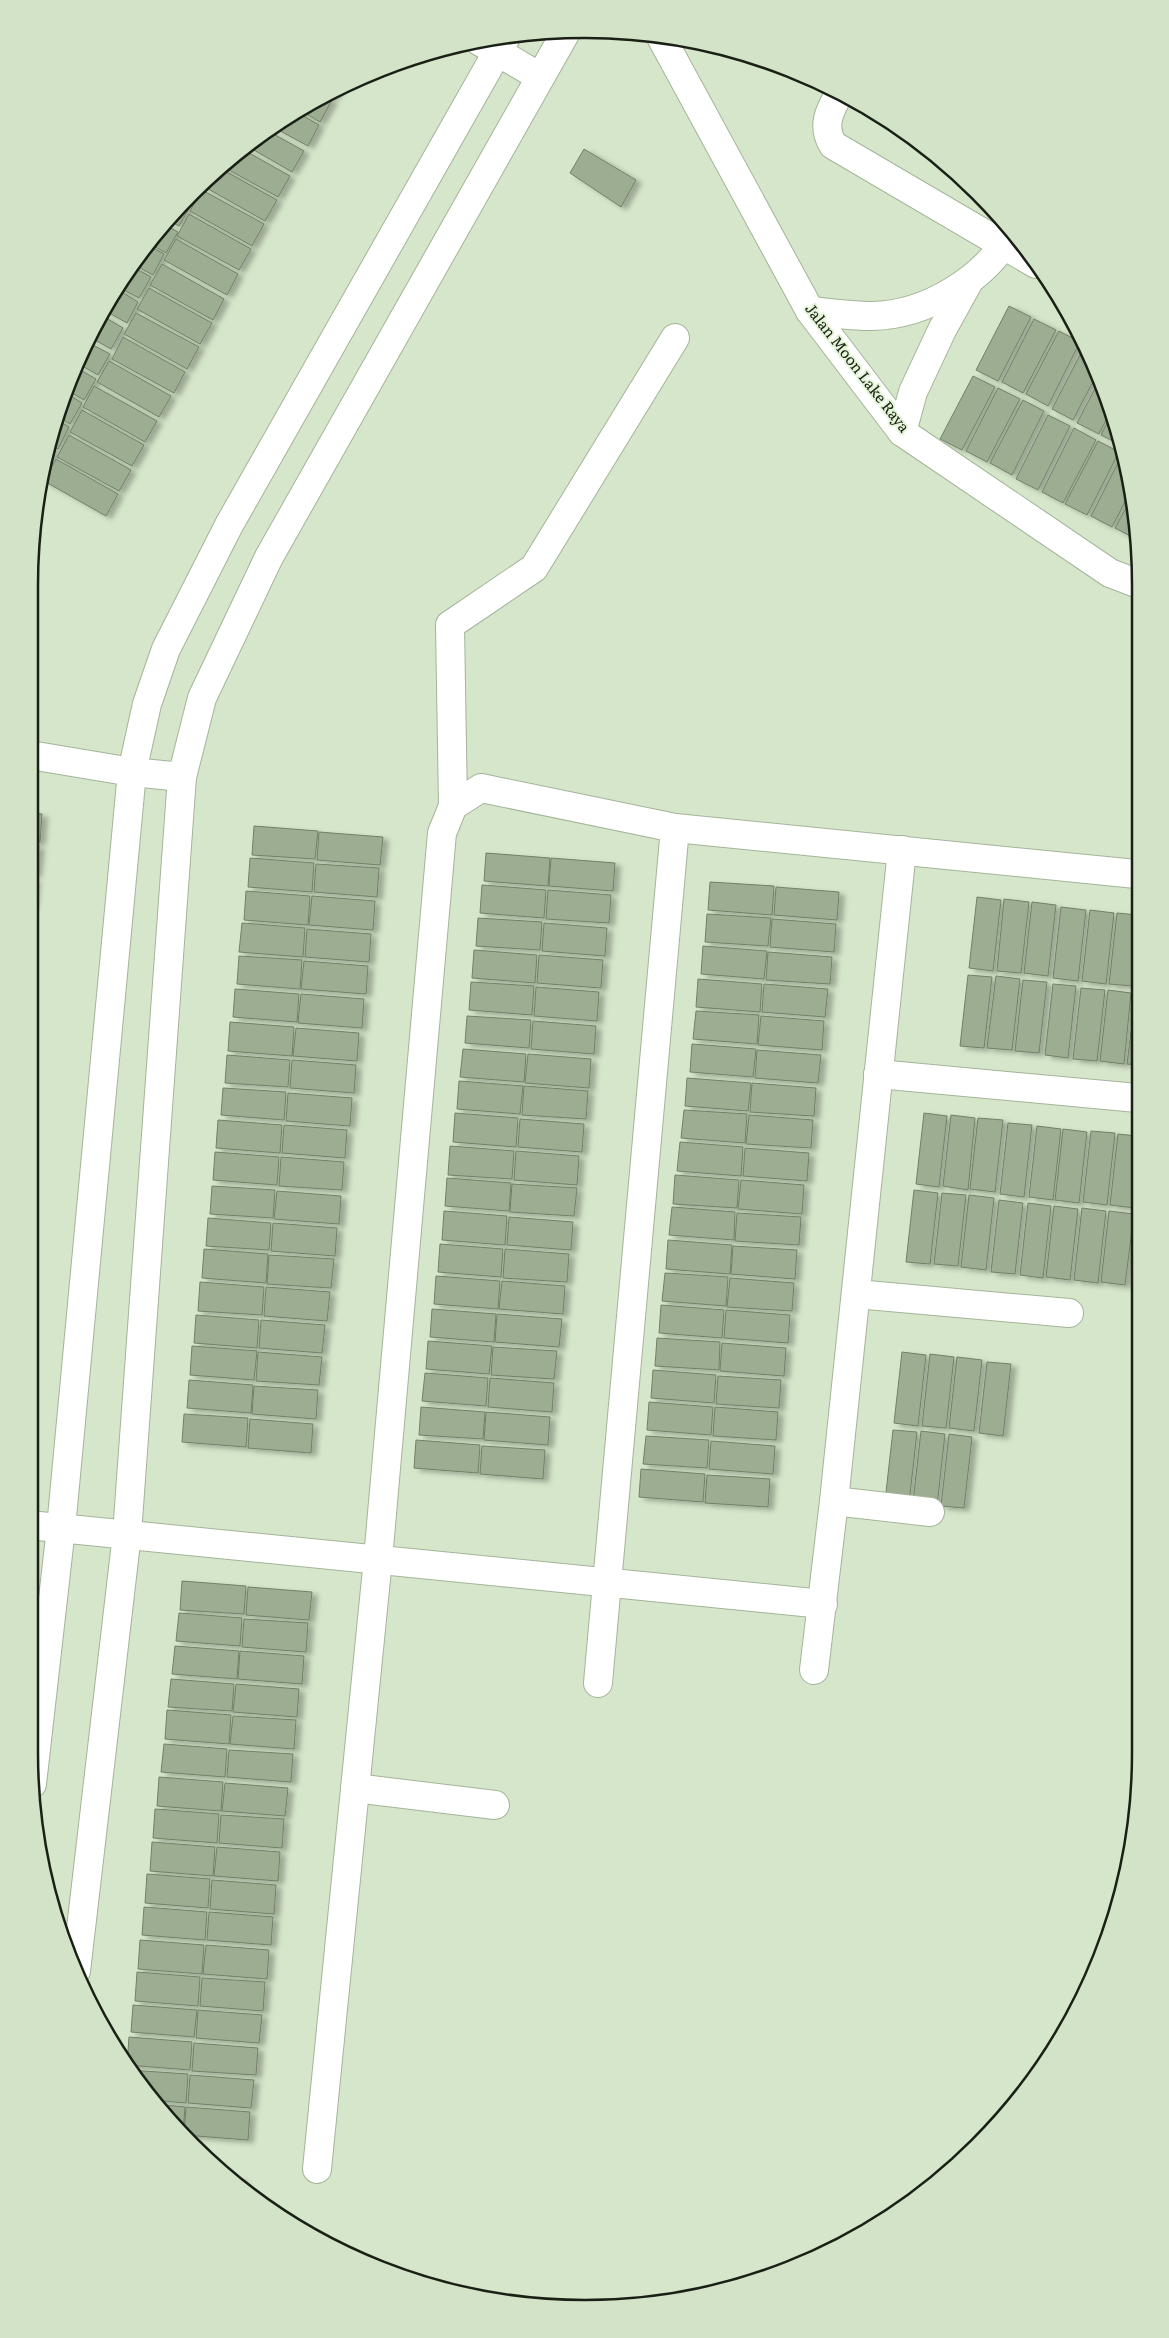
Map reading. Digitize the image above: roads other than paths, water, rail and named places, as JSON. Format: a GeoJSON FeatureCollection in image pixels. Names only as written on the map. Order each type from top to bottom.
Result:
{"type":"FeatureCollection","features":[{"type":"Feature","properties":{"kind":"street"},"geometry":{"type":"LineString","coordinates":[[77,1959],[127,1534],[182,777],[202,698],[269,557],[562,39]]}},
{"type":"Feature","properties":{"kind":"street","name":"Jalan Moon Lake Raya"},"geometry":{"type":"LineString","coordinates":[[664,43],[810,311],[902,432],[1110,573],[1132,581]]}},
{"type":"Feature","properties":{"kind":"street"},"geometry":{"type":"LineString","coordinates":[[38,1731],[61,1528],[132,772],[147,704],[170,640],[229,525],[493,45]]}},
{"type":"Feature","properties":{"kind":"street"},"geometry":{"type":"LineString","coordinates":[[498,45],[540,77]]}},
{"type":"Feature","properties":{"kind":"street"},"geometry":{"type":"LineString","coordinates":[[810,311],[873,316],[910,309],[943,298],[972,277],[1008,240],[833,145],[827,126],[828,114],[836,99]]}},
{"type":"Feature","properties":{"kind":"street"},"geometry":{"type":"LineString","coordinates":[[902,432],[913,392],[942,330],[972,277]]}},
{"type":"Feature","properties":{"kind":"street"},"geometry":{"type":"LineString","coordinates":[[317,2169],[378,1559],[442,833],[453,806],[450,625],[534,568],[675,338]]}},
{"type":"Feature","properties":{"kind":"street"},"geometry":{"type":"LineString","coordinates":[[38,756],[132,772],[182,777]]}},
{"type":"Feature","properties":{"kind":"street"},"geometry":{"type":"LineString","coordinates":[[453,806],[480,788],[675,828],[1132,874]]}},
{"type":"Feature","properties":{"kind":"street"},"geometry":{"type":"LineString","coordinates":[[598,1683],[675,828]]}},
{"type":"Feature","properties":{"kind":"street"},"geometry":{"type":"LineString","coordinates":[[814,1670],[823,1604],[902,850]]}},
{"type":"Feature","properties":{"kind":"street"},"geometry":{"type":"LineString","coordinates":[[878,1074],[1132,1098]]}},
{"type":"Feature","properties":{"kind":"street"},"geometry":{"type":"LineString","coordinates":[[856,1294],[1069,1313]]}},
{"type":"Feature","properties":{"kind":"street"},"geometry":{"type":"LineString","coordinates":[[834,1501],[930,1512]]}},
{"type":"Feature","properties":{"kind":"street"},"geometry":{"type":"LineString","coordinates":[[38,1526],[823,1604]]}},
{"type":"Feature","properties":{"kind":"street"},"geometry":{"type":"LineString","coordinates":[[355,1788],[494,1805]]}}]}
